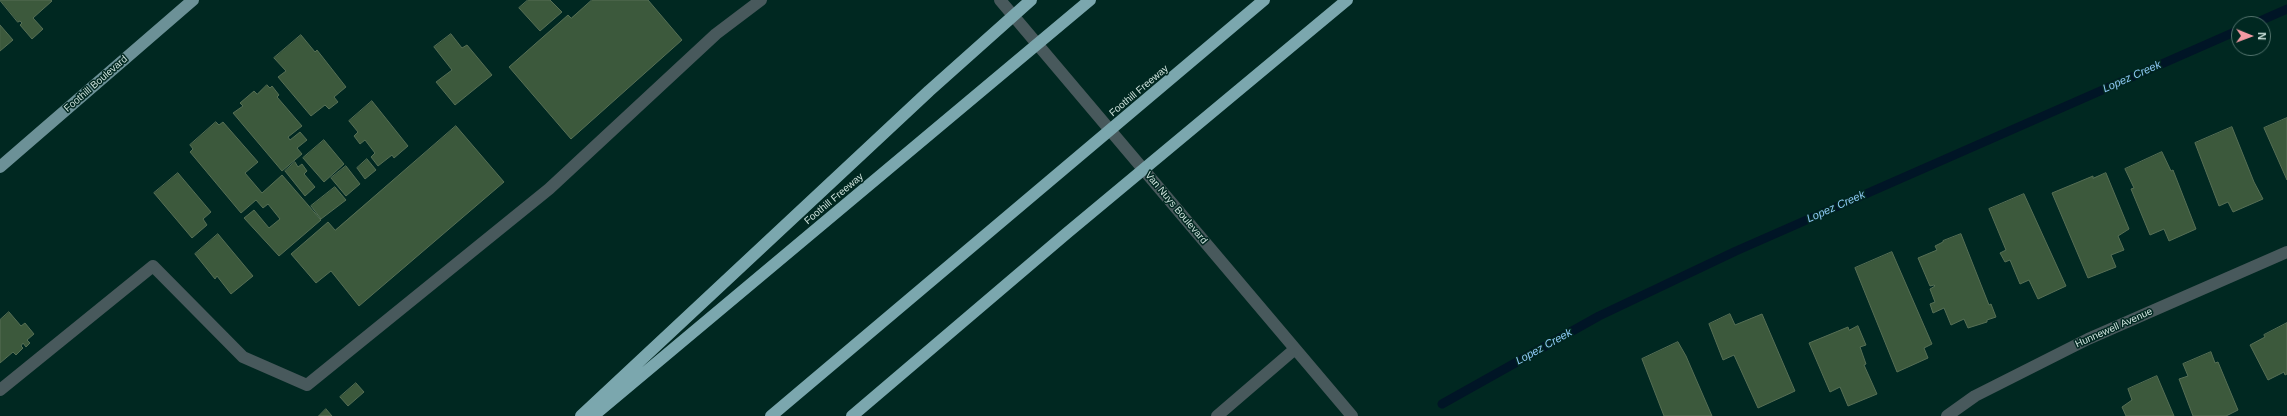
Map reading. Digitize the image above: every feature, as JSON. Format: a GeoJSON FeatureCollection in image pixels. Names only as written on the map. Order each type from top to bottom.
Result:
{"type":"FeatureCollection","features":[{"type":"Feature","properties":{"kind":"highway"},"geometry":{"type":"LineString","coordinates":[[581,416],[929,91],[1031,0]]}},
{"type":"Feature","properties":{"kind":"highway","name":"Foothill Freeway"},"geometry":{"type":"LineString","coordinates":[[593,416],[1090,0]]}},
{"type":"Feature","properties":{"kind":"highway","name":"Foothill Freeway"},"geometry":{"type":"LineString","coordinates":[[771,416],[1264,0]]}},
{"type":"Feature","properties":{"kind":"highway"},"geometry":{"type":"LineString","coordinates":[[852,416],[1067,233],[1347,0]]}},
{"type":"Feature","properties":{"kind":"main road","name":"Foothill Boulevard"},"geometry":{"type":"LineString","coordinates":[[0,167],[193,0]]}},
{"type":"Feature","properties":{"kind":"street"},"geometry":{"type":"LineString","coordinates":[[0,390],[153,266],[243,357],[307,385],[549,189],[716,34],[761,0]]}},
{"type":"Feature","properties":{"kind":"street","name":"Van Nuys Boulevard"},"geometry":{"type":"LineString","coordinates":[[1000,0],[1352,416]]}},
{"type":"Feature","properties":{"kind":"street","name":"Hunnewell Avenue"},"geometry":{"type":"LineString","coordinates":[[1947,416],[1975,396],[2088,339],[2287,252]]}},
{"type":"Feature","properties":{"kind":"street"},"geometry":{"type":"LineString","coordinates":[[1217,416],[1295,349]]}},
{"type":"Feature","properties":{"kind":"building"},"geometry":{"type":"Polygon","coordinates":[[[0,0],[52,1],[33,18],[43,29],[32,39],[20,25],[22,23],[20,21],[18,22],[0,0]]]}},
{"type":"Feature","properties":{"kind":"building"},"geometry":{"type":"Polygon","coordinates":[[[528,0],[550,0],[562,12],[540,31],[519,8],[528,0]]]}},
{"type":"Feature","properties":{"kind":"building"},"geometry":{"type":"Polygon","coordinates":[[[592,0],[648,0],[682,40],[571,139],[509,67],[568,15],[571,18],[592,0]]]}},
{"type":"Feature","properties":{"kind":"building"},"geometry":{"type":"Polygon","coordinates":[[[0,25],[13,40],[0,51],[0,25]]]}},
{"type":"Feature","properties":{"kind":"building"},"geometry":{"type":"Polygon","coordinates":[[[451,34],[462,48],[467,45],[492,75],[455,105],[436,82],[452,70],[434,47],[451,34]]]}},
{"type":"Feature","properties":{"kind":"building"},"geometry":{"type":"Polygon","coordinates":[[[301,35],[315,52],[317,50],[346,87],[334,97],[338,102],[329,109],[325,105],[311,116],[278,77],[286,71],[274,58],[301,35]]]}},
{"type":"Feature","properties":{"kind":"building"},"geometry":{"type":"Polygon","coordinates":[[[267,85],[270,88],[272,86],[279,95],[277,97],[302,126],[288,137],[290,140],[300,132],[307,140],[297,148],[302,154],[282,171],[233,113],[243,106],[240,103],[254,91],[257,94],[267,85]]]}},
{"type":"Feature","properties":{"kind":"building"},"geometry":{"type":"Polygon","coordinates":[[[372,101],[408,146],[394,158],[392,155],[378,166],[371,157],[375,153],[365,140],[360,144],[354,136],[358,132],[349,121],[372,101]]]}},
{"type":"Feature","properties":{"kind":"building"},"geometry":{"type":"Polygon","coordinates":[[[2287,118],[2287,180],[2264,128],[2287,118]]]}},
{"type":"Feature","properties":{"kind":"building"},"geometry":{"type":"Polygon","coordinates":[[[216,122],[219,125],[223,122],[258,162],[245,173],[262,193],[282,175],[321,220],[279,256],[244,218],[254,210],[269,228],[280,219],[268,204],[263,208],[256,200],[241,213],[190,152],[193,149],[190,145],[216,122]]]}},
{"type":"Feature","properties":{"kind":"building"},"geometry":{"type":"Polygon","coordinates":[[[456,126],[504,182],[359,306],[331,271],[316,283],[291,254],[328,222],[335,230],[456,126]]]}},
{"type":"Feature","properties":{"kind":"building"},"geometry":{"type":"Polygon","coordinates":[[[2232,127],[2254,182],[2263,199],[2233,212],[2228,202],[2219,206],[2195,143],[2232,127]]]}},
{"type":"Feature","properties":{"kind":"building"},"geometry":{"type":"Polygon","coordinates":[[[324,140],[344,164],[324,182],[303,158],[324,140]]]}},
{"type":"Feature","properties":{"kind":"building"},"geometry":{"type":"Polygon","coordinates":[[[2162,152],[2171,171],[2173,170],[2196,229],[2169,241],[2164,229],[2150,235],[2131,189],[2134,188],[2125,169],[2162,152]]]}},
{"type":"Feature","properties":{"kind":"building"},"geometry":{"type":"Polygon","coordinates":[[[367,159],[376,170],[365,179],[357,168],[367,159]]]}},
{"type":"Feature","properties":{"kind":"building"},"geometry":{"type":"Polygon","coordinates":[[[295,162],[298,167],[302,164],[307,171],[304,174],[315,187],[305,196],[285,171],[295,162]]]}},
{"type":"Feature","properties":{"kind":"building"},"geometry":{"type":"Polygon","coordinates":[[[346,166],[360,184],[346,196],[331,178],[346,166]]]}},
{"type":"Feature","properties":{"kind":"building"},"geometry":{"type":"Polygon","coordinates":[[[178,173],[211,212],[203,219],[207,225],[192,238],[154,193],[178,173]]]}},
{"type":"Feature","properties":{"kind":"building"},"geometry":{"type":"Polygon","coordinates":[[[2106,173],[2129,229],[2118,236],[2124,250],[2111,255],[2116,267],[2088,278],[2052,193],[2093,176],[2093,178],[2106,173]]]}},
{"type":"Feature","properties":{"kind":"building"},"geometry":{"type":"Polygon","coordinates":[[[335,187],[346,200],[321,219],[311,206],[335,187]]]}},
{"type":"Feature","properties":{"kind":"building"},"geometry":{"type":"Polygon","coordinates":[[[2024,194],[2066,286],[2038,299],[2029,280],[2020,284],[2010,260],[2005,262],[2000,253],[2006,250],[1989,209],[2024,194]]]}},
{"type":"Feature","properties":{"kind":"building"},"geometry":{"type":"Polygon","coordinates":[[[218,234],[253,276],[231,294],[217,276],[215,279],[195,254],[218,234]]]}},
{"type":"Feature","properties":{"kind":"building"},"geometry":{"type":"Polygon","coordinates":[[[1961,234],[1989,305],[1991,304],[1996,317],[1987,320],[1987,322],[1968,328],[1964,319],[1951,325],[1944,308],[1933,313],[1930,304],[1935,302],[1930,289],[1935,286],[1930,286],[1918,258],[1937,250],[1935,246],[1943,241],[1961,234]]]}},
{"type":"Feature","properties":{"kind":"building"},"geometry":{"type":"Polygon","coordinates":[[[1892,252],[1932,344],[1924,348],[1928,358],[1897,372],[1855,268],[1892,252]]]}},
{"type":"Feature","properties":{"kind":"building"},"geometry":{"type":"Polygon","coordinates":[[[9,312],[21,326],[25,323],[34,334],[27,340],[30,343],[26,347],[23,343],[21,346],[23,348],[16,355],[13,352],[0,363],[0,320],[9,312]]]}},
{"type":"Feature","properties":{"kind":"building"},"geometry":{"type":"Polygon","coordinates":[[[1730,314],[1735,325],[1762,314],[1795,391],[1758,408],[1734,355],[1723,360],[1709,324],[1730,314]]]}},
{"type":"Feature","properties":{"kind":"building"},"geometry":{"type":"Polygon","coordinates":[[[2287,323],[2287,374],[2285,375],[2284,372],[2268,380],[2250,345],[2265,337],[2264,335],[2287,323]]]}},
{"type":"Feature","properties":{"kind":"building"},"geometry":{"type":"Polygon","coordinates":[[[1858,326],[1866,345],[1860,347],[1866,364],[1864,365],[1877,394],[1848,406],[1840,387],[1830,392],[1809,343],[1848,327],[1849,330],[1858,326]]]}},
{"type":"Feature","properties":{"kind":"building"},"geometry":{"type":"Polygon","coordinates":[[[1678,342],[1686,356],[1712,416],[1664,416],[1642,359],[1678,342]]]}},
{"type":"Feature","properties":{"kind":"building"},"geometry":{"type":"Polygon","coordinates":[[[2211,352],[2215,363],[2218,362],[2238,410],[2226,416],[2193,416],[2179,379],[2188,376],[2183,364],[2211,352]]]}},
{"type":"Feature","properties":{"kind":"building"},"geometry":{"type":"Polygon","coordinates":[[[2157,376],[2174,416],[2126,416],[2122,407],[2132,400],[2128,389],[2157,376]]]}},
{"type":"Feature","properties":{"kind":"building"},"geometry":{"type":"Polygon","coordinates":[[[356,383],[364,392],[348,406],[340,397],[356,383]]]}},
{"type":"Feature","properties":{"kind":"building"},"geometry":{"type":"Polygon","coordinates":[[[326,409],[332,416],[319,416],[326,409]]]}},
{"type":"Feature","properties":{"kind":"waterway","name":"Lopez Creek"},"geometry":{"type":"LineString","coordinates":[[2271,16],[2287,9]]}},
{"type":"Feature","properties":{"kind":"waterway","name":"Lopez Creek"},"geometry":{"type":"LineString","coordinates":[[1442,404],[1599,316],[1736,251],[2231,34]]}}]}
